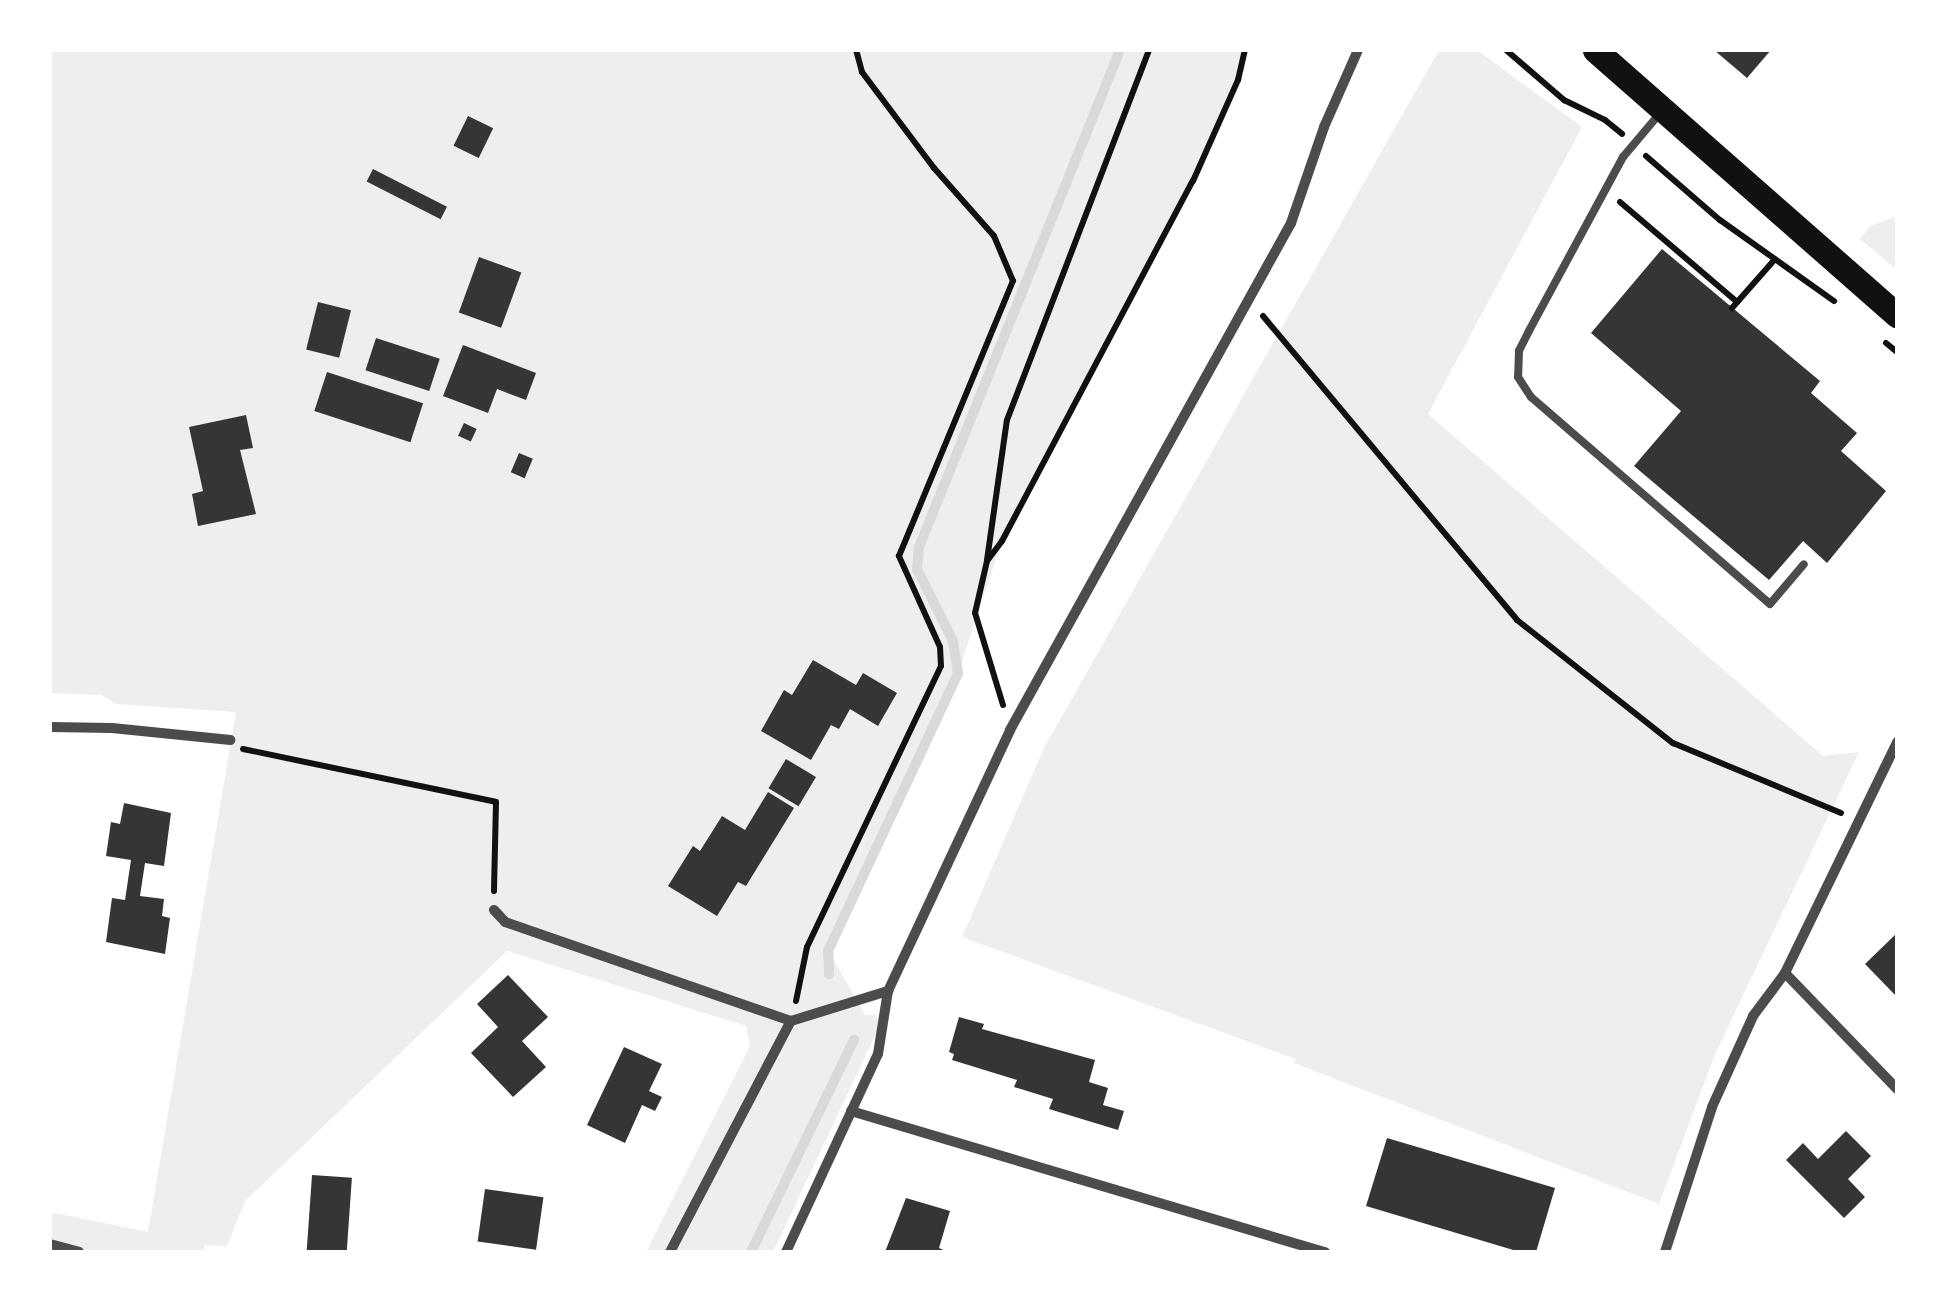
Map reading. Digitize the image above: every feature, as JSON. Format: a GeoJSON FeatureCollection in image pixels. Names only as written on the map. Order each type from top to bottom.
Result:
{"type":"FeatureCollection","features":[{"type":"Feature","properties":{"kind":"main road"},"geometry":{"type":"LineString","coordinates":[[1595,50],[1897,315]]}},
{"type":"Feature","properties":{"kind":"street"},"geometry":{"type":"LineString","coordinates":[[786,1252],[878,1054],[888,991],[1010,730],[1291,223],[1324,127],[1358,50]]}},
{"type":"Feature","properties":{"kind":"street"},"geometry":{"type":"LineString","coordinates":[[50,727],[230,740]]}},
{"type":"Feature","properties":{"kind":"street"},"geometry":{"type":"LineString","coordinates":[[1664,1252],[1712,1107],[1754,1016],[1785,973],[1897,742]]}},
{"type":"Feature","properties":{"kind":"street"},"geometry":{"type":"LineString","coordinates":[[494,910],[505,922],[792,1022],[888,991]]}},
{"type":"Feature","properties":{"kind":"street"},"geometry":{"type":"LineString","coordinates":[[1785,973],[1897,1089]]}},
{"type":"Feature","properties":{"kind":"street"},"geometry":{"type":"LineString","coordinates":[[670,1252],[792,1022]]}},
{"type":"Feature","properties":{"kind":"street"},"geometry":{"type":"LineString","coordinates":[[850,1111],[1325,1252]]}},
{"type":"Feature","properties":{"kind":"street"},"geometry":{"type":"LineString","coordinates":[[50,1244],[79,1252]]}},
{"type":"Feature","properties":{"kind":"lane"},"geometry":{"type":"LineString","coordinates":[[1664,108],[1634,144],[1605,190],[1519,350],[1518,376],[1531,396],[1770,604],[1804,564]]}},
{"type":"Feature","properties":{"kind":"path"},"geometry":{"type":"LineString","coordinates":[[792,1022],[807,947],[936,682],[940,647],[899,556],[1013,281],[994,236],[934,168],[862,72],[856,50]]}},
{"type":"Feature","properties":{"kind":"path"},"geometry":{"type":"LineString","coordinates":[[1010,730],[975,613],[1007,420],[1150,50]]}},
{"type":"Feature","properties":{"kind":"path"},"geometry":{"type":"LineString","coordinates":[[986,561],[1002,541],[1193,181],[1238,80],[1245,50]]}},
{"type":"Feature","properties":{"kind":"path"},"geometry":{"type":"LineString","coordinates":[[1506,50],[1564,100],[1605,120],[1720,220],[1842,307]]}},
{"type":"Feature","properties":{"kind":"path"},"geometry":{"type":"LineString","coordinates":[[1605,190],[1735,305],[1775,259]]}},
{"type":"Feature","properties":{"kind":"path"},"geometry":{"type":"LineString","coordinates":[[1247,302],[1278,328],[1394,476],[1517,620],[1672,743],[1833,806],[1855,825]]}},
{"type":"Feature","properties":{"kind":"path"},"geometry":{"type":"LineString","coordinates":[[1883,340],[1897,352]]}},
{"type":"Feature","properties":{"kind":"path"},"geometry":{"type":"LineString","coordinates":[[230,740],[243,749],[496,802],[494,910]]}},
{"type":"Feature","properties":{"kind":"shaded area"},"geometry":{"type":"Polygon","coordinates":[[[50,50],[1245,50],[1238,80],[1193,181],[1002,541],[958,673],[828,950],[865,1015],[875,1015],[879,1021],[878,1029],[773,1252],[646,1252],[750,1046],[746,1026],[507,951],[245,1201],[227,1246],[205,1245],[204,1252],[50,1252],[50,1212],[148,1232],[236,712],[116,704],[102,695],[50,693],[50,50]]]}},
{"type":"Feature","properties":{"kind":"shaded area"},"geometry":{"type":"Polygon","coordinates":[[[1439,50],[1477,50],[1582,127],[1428,414],[1823,756],[1859,752],[1715,1054],[1659,1204],[1294,1063],[1296,1059],[962,937],[1044,748],[1439,50]]]}},
{"type":"Feature","properties":{"kind":"shaded area"},"geometry":{"type":"Polygon","coordinates":[[[1897,216],[1897,270],[1860,239],[1870,226],[1897,216]]]}},
{"type":"Feature","properties":{"kind":"building"},"geometry":{"type":"Polygon","coordinates":[[[1714,50],[1771,50],[1747,78],[1714,50]]]}},
{"type":"Feature","properties":{"kind":"building"},"geometry":{"type":"Polygon","coordinates":[[[468,116],[493,128],[479,158],[454,146],[468,116]]]}},
{"type":"Feature","properties":{"kind":"building"},"geometry":{"type":"Polygon","coordinates":[[[373,169],[447,207],[441,219],[367,181],[373,169]]]}},
{"type":"Feature","properties":{"kind":"building"},"geometry":{"type":"Polygon","coordinates":[[[1662,249],[1820,381],[1811,393],[1857,433],[1841,451],[1886,491],[1827,563],[1803,541],[1769,580],[1634,466],[1681,411],[1591,333],[1662,249]]]}},
{"type":"Feature","properties":{"kind":"building"},"geometry":{"type":"Polygon","coordinates":[[[479,257],[521,272],[501,328],[459,312],[479,257]]]}},
{"type":"Feature","properties":{"kind":"building"},"geometry":{"type":"Polygon","coordinates":[[[318,302],[351,310],[339,358],[306,350],[318,302]]]}},
{"type":"Feature","properties":{"kind":"building"},"geometry":{"type":"Polygon","coordinates":[[[376,338],[440,359],[429,391],[365,370],[376,338]]]}},
{"type":"Feature","properties":{"kind":"building"},"geometry":{"type":"Polygon","coordinates":[[[463,345],[536,373],[526,400],[497,389],[488,413],[443,396],[463,345]]]}},
{"type":"Feature","properties":{"kind":"building"},"geometry":{"type":"Polygon","coordinates":[[[327,372],[423,403],[410,442],[314,411],[327,372]]]}},
{"type":"Feature","properties":{"kind":"building"},"geometry":{"type":"Polygon","coordinates":[[[246,415],[253,448],[240,450],[256,514],[198,526],[192,494],[203,491],[189,427],[246,415]]]}},
{"type":"Feature","properties":{"kind":"building"},"geometry":{"type":"Polygon","coordinates":[[[464,423],[477,429],[471,442],[458,436],[464,423]]]}},
{"type":"Feature","properties":{"kind":"building"},"geometry":{"type":"Polygon","coordinates":[[[519,453],[533,459],[525,478],[511,472],[519,453]]]}},
{"type":"Feature","properties":{"kind":"building"},"geometry":{"type":"Polygon","coordinates":[[[813,660],[856,685],[863,673],[897,693],[878,726],[850,709],[839,729],[831,725],[811,760],[761,731],[784,690],[792,695],[813,660]]]}},
{"type":"Feature","properties":{"kind":"building"},"geometry":{"type":"Polygon","coordinates":[[[786,759],[816,777],[798,806],[768,788],[786,759]]]}},
{"type":"Feature","properties":{"kind":"building"},"geometry":{"type":"Polygon","coordinates":[[[768,792],[794,808],[746,886],[738,882],[717,916],[668,886],[693,846],[700,851],[722,816],[745,830],[768,792]]]}},
{"type":"Feature","properties":{"kind":"building"},"geometry":{"type":"Polygon","coordinates":[[[124,803],[171,813],[164,866],[145,863],[140,896],[164,899],[162,916],[170,918],[165,954],[106,942],[112,898],[125,900],[131,860],[106,856],[111,822],[120,824],[124,803]]]}},
{"type":"Feature","properties":{"kind":"building"},"geometry":{"type":"Polygon","coordinates":[[[1897,933],[1897,997],[1865,964],[1897,933]]]}},
{"type":"Feature","properties":{"kind":"building"},"geometry":{"type":"Polygon","coordinates":[[[508,975],[548,1017],[522,1041],[546,1067],[513,1097],[471,1053],[498,1027],[477,1004],[508,975]]]}},
{"type":"Feature","properties":{"kind":"building"},"geometry":{"type":"Polygon","coordinates":[[[959,1017],[984,1024],[982,1029],[1095,1060],[1089,1082],[1108,1088],[1103,1105],[1124,1111],[1118,1130],[1049,1109],[1053,1099],[1014,1087],[1017,1080],[952,1060],[954,1054],[949,1052],[959,1017]]]}},
{"type":"Feature","properties":{"kind":"building"},"geometry":{"type":"Polygon","coordinates":[[[624,1047],[662,1064],[649,1091],[662,1097],[655,1111],[642,1105],[625,1143],[587,1125],[624,1047]]]}},
{"type":"Feature","properties":{"kind":"building"},"geometry":{"type":"Polygon","coordinates":[[[1846,1131],[1871,1156],[1848,1179],[1865,1197],[1844,1218],[1786,1160],[1803,1143],[1818,1159],[1846,1131]]]}},
{"type":"Feature","properties":{"kind":"building"},"geometry":{"type":"Polygon","coordinates":[[[1387,1138],[1555,1188],[1536,1252],[1520,1252],[1366,1206],[1387,1138]]]}},
{"type":"Feature","properties":{"kind":"building"},"geometry":{"type":"Polygon","coordinates":[[[312,1175],[352,1178],[347,1252],[307,1252],[312,1175]]]}},
{"type":"Feature","properties":{"kind":"building"},"geometry":{"type":"Polygon","coordinates":[[[485,1189],[543,1197],[536,1250],[478,1241],[485,1189]]]}},
{"type":"Feature","properties":{"kind":"building"},"geometry":{"type":"Polygon","coordinates":[[[906,1198],[950,1211],[939,1248],[948,1252],[885,1252],[906,1198]]]}},
{"type":"Feature","properties":{"kind":"waterway"},"geometry":{"type":"LineString","coordinates":[[829,974],[828,951],[958,673],[953,641],[917,569],[919,547],[1120,50]]}},
{"type":"Feature","properties":{"kind":"waterway"},"geometry":{"type":"LineString","coordinates":[[751,1252],[854,1040]]}}]}
